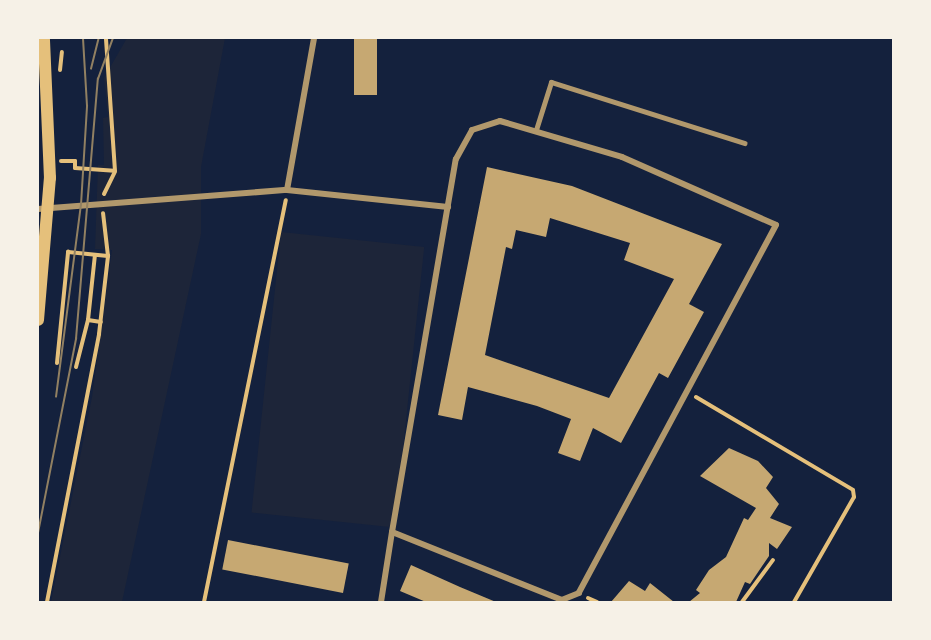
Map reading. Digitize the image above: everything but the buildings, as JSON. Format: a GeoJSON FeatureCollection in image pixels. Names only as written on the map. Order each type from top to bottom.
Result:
{"type":"FeatureCollection","features":[{"type":"Feature","properties":{"kind":"main road"},"geometry":{"type":"LineString","coordinates":[[38,320],[43,209],[44,38]]}},
{"type":"Feature","properties":{"kind":"street"},"geometry":{"type":"LineString","coordinates":[[287,190],[314,38]]}},
{"type":"Feature","properties":{"kind":"street"},"geometry":{"type":"LineString","coordinates":[[381,603],[392,532],[456,159],[472,130],[490,121],[536,130],[622,157],[776,225],[579,593],[571,599],[392,532]]}},
{"type":"Feature","properties":{"kind":"street"},"geometry":{"type":"LineString","coordinates":[[43,209],[103,202],[287,190],[448,207]]}},
{"type":"Feature","properties":{"kind":"lane"},"geometry":{"type":"LineString","coordinates":[[536,130],[551,82],[745,143]]}},
{"type":"Feature","properties":{"kind":"path"},"geometry":{"type":"LineString","coordinates":[[47,603],[101,322],[108,256],[103,202],[104,187],[115,171],[106,38]]}},
{"type":"Feature","properties":{"kind":"path"},"geometry":{"type":"LineString","coordinates":[[64,161],[75,161],[75,168],[115,171]]}},
{"type":"Feature","properties":{"kind":"path"},"geometry":{"type":"LineString","coordinates":[[204,603],[287,190]]}},
{"type":"Feature","properties":{"kind":"path"},"geometry":{"type":"LineString","coordinates":[[57,363],[68,252],[108,256]]}},
{"type":"Feature","properties":{"kind":"path"},"geometry":{"type":"LineString","coordinates":[[76,367],[88,320],[96,255]]}},
{"type":"Feature","properties":{"kind":"path"},"geometry":{"type":"LineString","coordinates":[[88,320],[101,322]]}},
{"type":"Feature","properties":{"kind":"path"},"geometry":{"type":"LineString","coordinates":[[686,391],[853,490],[854,497],[794,603]]}},
{"type":"Feature","properties":{"kind":"path"},"geometry":{"type":"LineString","coordinates":[[742,603],[773,560]]}},
{"type":"Feature","properties":{"kind":"shaded area"},"geometry":{"type":"Polygon","coordinates":[[[127,38],[225,38],[201,167],[201,234],[122,602],[51,602],[92,397],[112,250],[95,249],[98,165],[104,165],[103,118],[108,117],[104,78],[127,38]]]}},
{"type":"Feature","properties":{"kind":"shaded area"},"geometry":{"type":"Polygon","coordinates":[[[281,232],[424,247],[395,528],[252,512],[281,232]]]}},
{"type":"Feature","properties":{"kind":"tram line"},"geometry":{"type":"LineString","coordinates":[[56,397],[81,205],[87,106],[83,38]]}},
{"type":"Feature","properties":{"kind":"tram line"},"geometry":{"type":"LineString","coordinates":[[91,69],[99,38]]}},
{"type":"Feature","properties":{"kind":"tram line"},"geometry":{"type":"LineString","coordinates":[[38,533],[76,339],[98,79],[113,38]]}}]}
